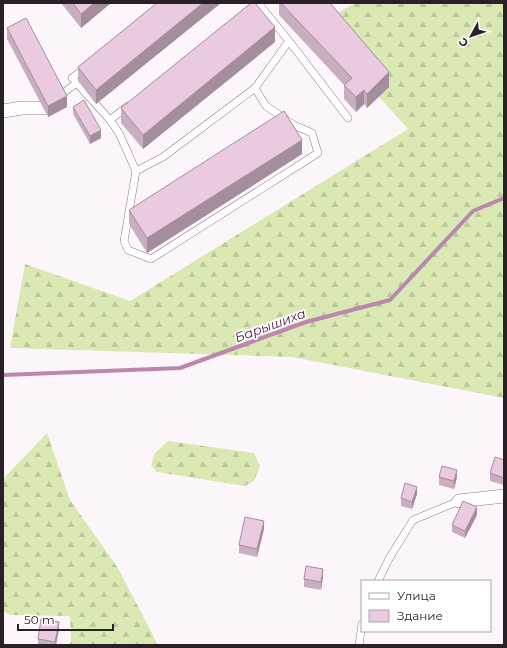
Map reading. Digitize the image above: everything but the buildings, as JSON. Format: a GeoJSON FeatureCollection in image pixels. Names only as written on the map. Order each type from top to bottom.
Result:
{"type":"FeatureCollection","features":[{"type":"Feature","properties":{"kind":"street"},"geometry":{"type":"LineString","coordinates":[[3,111],[22,108],[43,108]]}},
{"type":"Feature","properties":{"kind":"street"},"geometry":{"type":"LineString","coordinates":[[459,501],[504,496]]}},
{"type":"Feature","properties":{"kind":"lane"},"geometry":{"type":"LineString","coordinates":[[252,9],[258,3],[348,118]]}},
{"type":"Feature","properties":{"kind":"lane"},"geometry":{"type":"LineString","coordinates":[[136,171],[163,157],[255,88],[289,41]]}},
{"type":"Feature","properties":{"kind":"lane"},"geometry":{"type":"LineString","coordinates":[[90,64],[72,78],[110,120],[119,133],[136,171],[124,241],[128,250],[151,259],[318,153],[312,134],[294,125],[266,106],[255,88]]}},
{"type":"Feature","properties":{"kind":"lane"},"geometry":{"type":"LineString","coordinates":[[60,95],[77,83]]}},
{"type":"Feature","properties":{"kind":"lane"},"geometry":{"type":"LineString","coordinates":[[110,120],[135,101]]}},
{"type":"Feature","properties":{"kind":"lane"},"geometry":{"type":"LineString","coordinates":[[378,580],[390,557],[413,520],[459,501]]}},
{"type":"Feature","properties":{"kind":"lane"},"geometry":{"type":"LineString","coordinates":[[359,645],[361,631]]}},
{"type":"Feature","properties":{"kind":"green space"},"geometry":{"type":"Polygon","coordinates":[[[355,3],[504,3],[504,398],[292,357],[10,348],[25,264],[130,301],[408,129],[315,26],[355,3]]]}},
{"type":"Feature","properties":{"kind":"green space"},"geometry":{"type":"Polygon","coordinates":[[[47,433],[70,500],[118,568],[158,645],[69,645],[71,642],[70,616],[10,615],[3,611],[3,479],[47,433]]]}},
{"type":"Feature","properties":{"kind":"green space"},"geometry":{"type":"Polygon","coordinates":[[[168,441],[254,453],[260,466],[254,481],[245,486],[157,472],[151,465],[155,453],[168,441]]]}},
{"type":"Feature","properties":{"kind":"waterway","name":"Барышиха"},"geometry":{"type":"LineString","coordinates":[[3,375],[180,368],[306,322],[390,300],[473,211],[504,198]]}}]}
